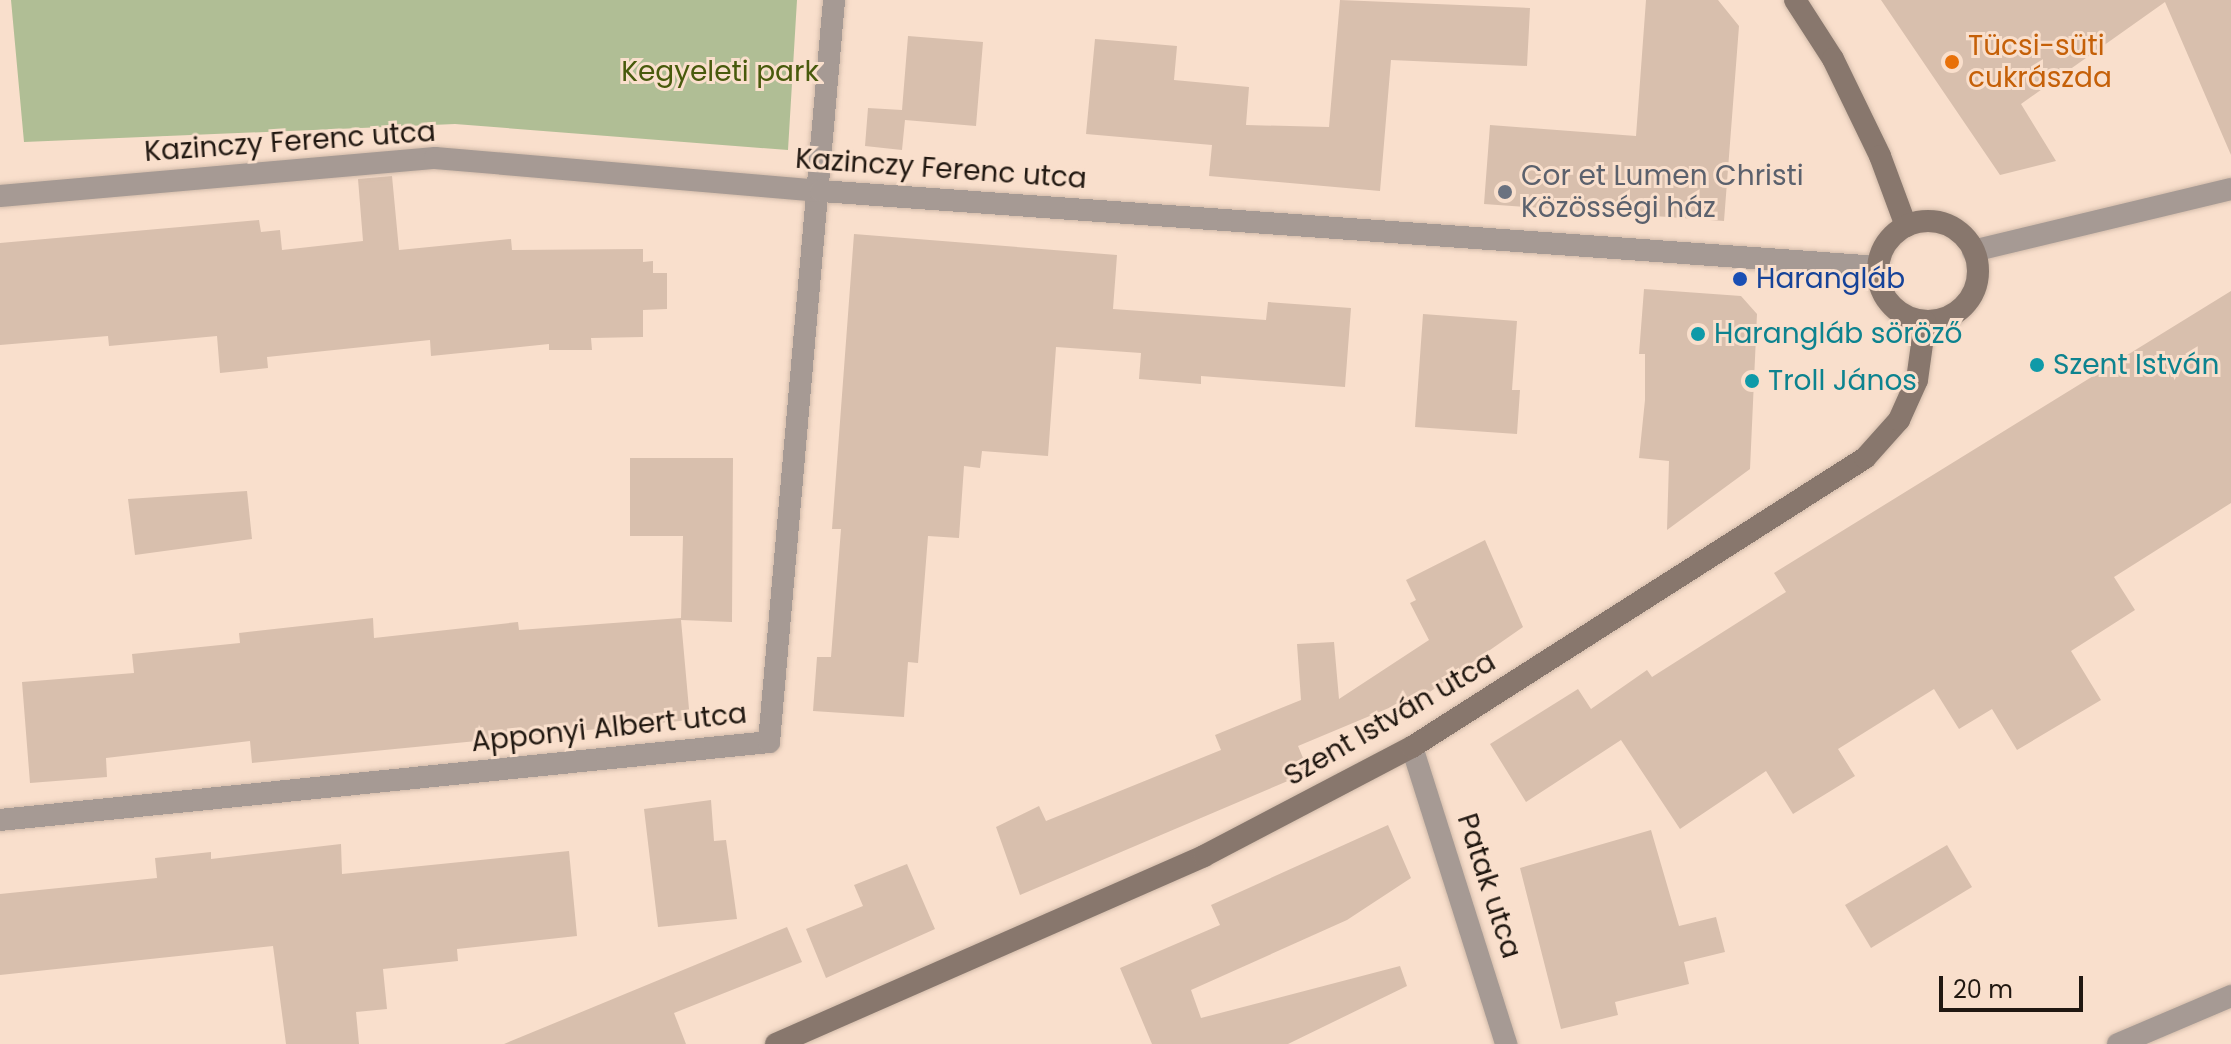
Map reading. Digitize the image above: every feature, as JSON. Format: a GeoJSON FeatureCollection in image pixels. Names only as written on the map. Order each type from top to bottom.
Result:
{"type":"FeatureCollection","features":[{"type":"Feature","properties":{"kind":"main road"},"geometry":{"type":"LineString","coordinates":[[1795,0],[1833,59],[1880,156],[1906,226]]}},
{"type":"Feature","properties":{"kind":"main road"},"geometry":{"type":"LineString","coordinates":[[1921,222],[1945,225],[1965,238],[1973,251],[1977,284],[1969,300],[1942,320],[1925,322],[1910,318],[1885,297],[1878,267],[1887,243],[1906,226],[1921,222]]}},
{"type":"Feature","properties":{"kind":"main road","name":"Szent István utca"},"geometry":{"type":"LineString","coordinates":[[776,1044],[1204,856],[1412,747],[1865,458],[1899,420],[1917,380],[1925,322]]}},
{"type":"Feature","properties":{"kind":"street"},"geometry":{"type":"LineString","coordinates":[[821,191],[834,0]]}},
{"type":"Feature","properties":{"kind":"street","name":"Kazinczy Ferenc utca"},"geometry":{"type":"LineString","coordinates":[[0,196],[435,158],[821,191],[1878,267]]}},
{"type":"Feature","properties":{"kind":"street"},"geometry":{"type":"LineString","coordinates":[[1973,251],[2231,189]]}},
{"type":"Feature","properties":{"kind":"street","name":"Apponyi Albert utca"},"geometry":{"type":"LineString","coordinates":[[0,820],[769,742],[821,191]]}},
{"type":"Feature","properties":{"kind":"street","name":"Patak utca"},"geometry":{"type":"LineString","coordinates":[[1412,747],[1506,1044]]}},
{"type":"Feature","properties":{"kind":"street"},"geometry":{"type":"LineString","coordinates":[[2118,1044],[2231,996]]}},
{"type":"Feature","properties":{"kind":"green space","name":"Kegyeleti park"},"geometry":{"type":"Polygon","coordinates":[[[11,0],[797,0],[788,150],[455,124],[24,142],[11,0]]]}},
{"type":"Feature","properties":{"kind":"building"},"geometry":{"type":"Polygon","coordinates":[[[1340,0],[1530,8],[1527,66],[1391,60],[1380,191],[1209,176],[1212,145],[1086,134],[1095,39],[1177,46],[1174,80],[1249,87],[1246,125],[1329,127],[1340,0]]]}},
{"type":"Feature","properties":{"kind":"building"},"geometry":{"type":"Polygon","coordinates":[[[1646,0],[1718,0],[1739,26],[1724,221],[1484,204],[1490,125],[1636,136],[1646,0]]]}},
{"type":"Feature","properties":{"kind":"building"},"geometry":{"type":"Polygon","coordinates":[[[1881,0],[2231,0],[2231,155],[2165,2],[2021,104],[2056,161],[2000,175],[1881,0]]]}},
{"type":"Feature","properties":{"kind":"building"},"geometry":{"type":"Polygon","coordinates":[[[908,36],[983,42],[976,126],[905,120],[902,150],[865,146],[868,108],[902,110],[908,36]]]}},
{"type":"Feature","properties":{"kind":"building"},"geometry":{"type":"Polygon","coordinates":[[[392,176],[399,250],[511,239],[512,250],[643,249],[643,262],[653,261],[653,273],[667,273],[667,309],[643,310],[643,337],[591,338],[592,350],[549,350],[549,344],[431,356],[430,340],[267,357],[268,368],[220,373],[217,336],[109,346],[108,336],[0,345],[0,243],[259,220],[261,232],[280,230],[282,250],[363,241],[358,179],[392,176]]]}},
{"type":"Feature","properties":{"kind":"building"},"geometry":{"type":"Polygon","coordinates":[[[854,234],[1117,255],[1113,309],[1266,320],[1268,302],[1351,308],[1345,387],[1201,376],[1201,384],[1139,379],[1141,353],[1056,347],[1048,456],[982,451],[980,468],[964,466],[959,538],[928,536],[918,663],[908,662],[904,717],[813,711],[817,657],[831,657],[841,529],[832,529],[854,234]]]}},
{"type":"Feature","properties":{"kind":"building"},"geometry":{"type":"Polygon","coordinates":[[[1644,289],[1741,296],[1757,314],[1750,469],[1667,530],[1669,461],[1639,458],[1645,400],[1645,354],[1639,354],[1644,289]]]}},
{"type":"Feature","properties":{"kind":"building"},"geometry":{"type":"Polygon","coordinates":[[[2231,291],[2231,503],[2114,577],[2135,610],[2071,651],[2101,700],[2017,750],[1992,709],[1959,729],[1934,689],[1838,749],[1855,776],[1793,814],[1766,771],[1680,829],[1621,740],[1526,802],[1490,744],[1578,689],[1591,709],[1647,670],[1652,677],[1786,592],[1774,573],[2231,291]]]}},
{"type":"Feature","properties":{"kind":"building"},"geometry":{"type":"Polygon","coordinates":[[[1423,314],[1517,321],[1512,390],[1520,390],[1517,434],[1415,427],[1423,314]]]}},
{"type":"Feature","properties":{"kind":"building"},"geometry":{"type":"Polygon","coordinates":[[[630,458],[733,458],[732,622],[681,620],[690,720],[252,763],[250,741],[106,758],[107,777],[30,783],[22,682],[134,673],[132,654],[240,643],[239,633],[373,618],[374,638],[518,622],[519,630],[681,618],[683,536],[630,536],[630,458]]]}},
{"type":"Feature","properties":{"kind":"building"},"geometry":{"type":"Polygon","coordinates":[[[247,491],[252,539],[135,555],[128,499],[247,491]]]}},
{"type":"Feature","properties":{"kind":"building"},"geometry":{"type":"Polygon","coordinates":[[[1485,540],[1523,627],[1401,712],[1396,705],[1298,746],[1309,772],[1020,895],[996,827],[1039,806],[1046,821],[1221,750],[1215,735],[1301,700],[1297,644],[1334,642],[1339,699],[1429,640],[1410,603],[1416,600],[1406,580],[1485,540]]]}},
{"type":"Feature","properties":{"kind":"building"},"geometry":{"type":"Polygon","coordinates":[[[711,800],[714,841],[726,840],[737,919],[658,927],[644,809],[711,800]]]}},
{"type":"Feature","properties":{"kind":"building"},"geometry":{"type":"Polygon","coordinates":[[[1388,825],[1411,878],[1347,920],[1191,990],[1201,1018],[1400,966],[1407,986],[1288,1044],[1152,1044],[1120,968],[1220,925],[1211,905],[1388,825]]]}},
{"type":"Feature","properties":{"kind":"building"},"geometry":{"type":"Polygon","coordinates":[[[1651,830],[1679,926],[1716,917],[1725,952],[1684,962],[1689,984],[1615,1002],[1618,1015],[1561,1029],[1520,868],[1651,830]]]}},
{"type":"Feature","properties":{"kind":"building"},"geometry":{"type":"Polygon","coordinates":[[[341,844],[342,874],[569,851],[577,936],[457,949],[458,961],[383,969],[387,1009],[356,1012],[359,1044],[286,1044],[273,946],[0,975],[0,894],[157,878],[155,858],[211,852],[211,859],[341,844]]]}},
{"type":"Feature","properties":{"kind":"building"},"geometry":{"type":"Polygon","coordinates":[[[1947,845],[1972,887],[1871,948],[1845,905],[1947,845]]]}},
{"type":"Feature","properties":{"kind":"building"},"geometry":{"type":"Polygon","coordinates":[[[907,864],[935,929],[826,978],[806,929],[863,906],[854,885],[907,864]]]}},
{"type":"Feature","properties":{"kind":"building"},"geometry":{"type":"Polygon","coordinates":[[[787,927],[802,962],[674,1013],[686,1044],[504,1044],[787,927]]]}},
{"type":"Feature","properties":{"kind":"place","name":"Tücsi-süti cukrászda"},"geometry":{"type":"Point","coordinates":[1952,62]}},
{"type":"Feature","properties":{"kind":"place","name":"Cor et Lumen Christi Közösségi ház"},"geometry":{"type":"Point","coordinates":[1505,192]}},
{"type":"Feature","properties":{"kind":"place","name":"Harangláb"},"geometry":{"type":"Point","coordinates":[1740,279]}},
{"type":"Feature","properties":{"kind":"place","name":"Harangláb söröző"},"geometry":{"type":"Point","coordinates":[1698,334]}},
{"type":"Feature","properties":{"kind":"place","name":"Szent István"},"geometry":{"type":"Point","coordinates":[2037,365]}},
{"type":"Feature","properties":{"kind":"place","name":"Troll János"},"geometry":{"type":"Point","coordinates":[1752,381]}}]}
